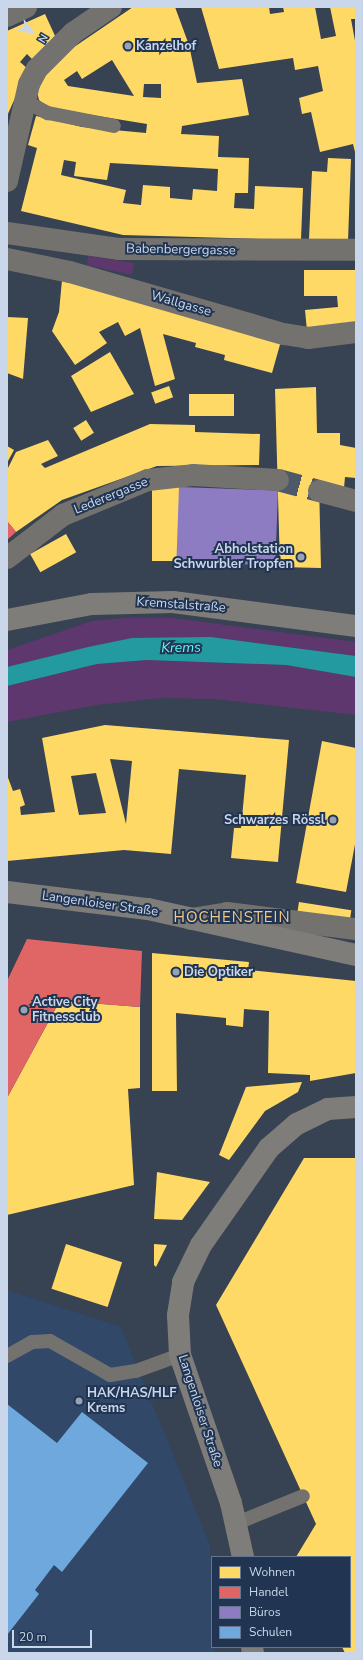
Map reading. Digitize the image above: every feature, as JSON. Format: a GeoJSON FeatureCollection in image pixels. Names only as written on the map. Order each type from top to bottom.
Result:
{"type":"FeatureCollection","features":[{"type":"Feature","properties":{"kind":"street"},"geometry":{"type":"LineString","coordinates":[[7,16],[26,7]]}},
{"type":"Feature","properties":{"kind":"street"},"geometry":{"type":"LineString","coordinates":[[7,181],[25,101],[37,68],[50,54],[111,7]]}},
{"type":"Feature","properties":{"kind":"street","name":"Babenbergergasse"},"geometry":{"type":"LineString","coordinates":[[7,233],[120,249],[356,250]]}},
{"type":"Feature","properties":{"kind":"street","name":"Wallgasse"},"geometry":{"type":"LineString","coordinates":[[7,259],[70,272],[284,334],[308,338],[356,332]]}},
{"type":"Feature","properties":{"kind":"street","name":"Lederergasse"},"geometry":{"type":"LineString","coordinates":[[7,558],[63,515],[148,480],[193,475],[278,480]]}},
{"type":"Feature","properties":{"kind":"street"},"geometry":{"type":"LineString","coordinates":[[319,491],[356,501]]}},
{"type":"Feature","properties":{"kind":"street","name":"Kremstalstraße"},"geometry":{"type":"LineString","coordinates":[[7,620],[92,604],[173,602],[356,626]]}},
{"type":"Feature","properties":{"kind":"street","name":"Langenloiser Straße"},"geometry":{"type":"LineString","coordinates":[[7,892],[148,909],[356,955]]}},
{"type":"Feature","properties":{"kind":"street"},"geometry":{"type":"LineString","coordinates":[[190,919],[227,913],[356,929]]}},
{"type":"Feature","properties":{"kind":"street","name":"Langenloiser Straße"},"geometry":{"type":"LineString","coordinates":[[243,1556],[237,1523],[180,1355],[178,1316],[183,1282],[201,1245],[240,1185],[269,1148],[297,1124],[328,1109],[356,1107]]}},
{"type":"Feature","properties":{"kind":"lane"},"geometry":{"type":"LineString","coordinates":[[25,101],[48,113],[114,126]]}},
{"type":"Feature","properties":{"kind":"lane"},"geometry":{"type":"LineString","coordinates":[[7,1356],[32,1342],[50,1341],[110,1375],[136,1371],[180,1355]]}},
{"type":"Feature","properties":{"kind":"lane"},"geometry":{"type":"LineString","coordinates":[[237,1523],[303,1496]]}},
{"type":"Feature","properties":{"kind":"shaded area"},"geometry":{"type":"Polygon","coordinates":[[[88,256],[134,263],[132,275],[87,265],[88,256]]]}},
{"type":"Feature","properties":{"kind":"shaded area"},"geometry":{"type":"Polygon","coordinates":[[[125,618],[173,618],[356,642],[356,656],[211,637],[88,647],[7,667],[7,650],[92,621],[125,618]]]}},
{"type":"Feature","properties":{"kind":"shaded area"},"geometry":{"type":"Polygon","coordinates":[[[147,660],[286,665],[356,677],[356,715],[214,699],[162,698],[96,705],[7,722],[7,686],[97,664],[147,660]]]}},
{"type":"Feature","properties":{"kind":"shaded area","name":"HAK/HAS/HLF Krems"},"geometry":{"type":"Polygon","coordinates":[[[7,1290],[121,1327],[210,1545],[211,1648],[215,1648],[215,1653],[7,1653],[7,1290]]]}},
{"type":"Feature","properties":{"kind":"water","name":"Krems"},"geometry":{"type":"Polygon","coordinates":[[[211,637],[356,656],[356,677],[286,665],[147,660],[97,664],[7,686],[7,667],[88,647],[132,638],[211,637]]]}},
{"type":"Feature","properties":{"kind":"building: Wohnen"},"geometry":{"type":"Polygon","coordinates":[[[133,7],[175,7],[189,45],[197,83],[242,79],[249,115],[182,126],[181,134],[219,136],[218,157],[249,158],[248,193],[235,193],[234,208],[254,209],[255,186],[303,188],[301,240],[123,235],[21,211],[37,148],[28,145],[36,116],[82,127],[146,133],[147,124],[49,108],[39,100],[36,87],[52,62],[133,7]],[[112,60],[82,79],[77,71],[64,80],[68,86],[134,96],[112,60]],[[144,84],[143,97],[161,98],[161,84],[144,84]],[[64,160],[61,175],[126,190],[123,203],[141,205],[143,185],[170,187],[170,198],[192,200],[193,189],[217,191],[218,169],[110,163],[107,180],[74,176],[76,162],[64,160]]]}},
{"type":"Feature","properties":{"kind":"building: Wohnen"},"geometry":{"type":"Polygon","coordinates":[[[201,7],[269,7],[270,14],[284,12],[283,7],[315,7],[321,39],[336,36],[330,7],[356,7],[356,19],[351,19],[356,46],[356,156],[353,144],[320,152],[311,112],[302,114],[299,98],[323,91],[318,66],[295,70],[293,58],[219,69],[201,7]]]}},
{"type":"Feature","properties":{"kind":"building: Wohnen"},"geometry":{"type":"Polygon","coordinates":[[[45,14],[56,38],[34,61],[27,54],[20,62],[28,69],[7,116],[7,31],[45,14]]]}},
{"type":"Feature","properties":{"kind":"building: Wohnen"},"geometry":{"type":"Polygon","coordinates":[[[328,158],[351,159],[348,241],[309,239],[312,171],[327,172],[328,158]]]}},
{"type":"Feature","properties":{"kind":"building: Wohnen"},"geometry":{"type":"Polygon","coordinates":[[[304,270],[356,270],[356,327],[307,331],[305,310],[338,307],[337,296],[304,296],[304,270]]]}},
{"type":"Feature","properties":{"kind":"building: Wohnen"},"geometry":{"type":"Polygon","coordinates":[[[62,280],[281,341],[272,373],[224,360],[225,355],[195,347],[196,343],[163,334],[175,379],[155,386],[140,328],[125,336],[118,322],[99,332],[107,343],[75,365],[52,331],[59,312],[62,280]]]}},
{"type":"Feature","properties":{"kind":"building: Wohnen"},"geometry":{"type":"Polygon","coordinates":[[[7,317],[28,318],[23,379],[7,373],[7,317]]]}},
{"type":"Feature","properties":{"kind":"building: Wohnen"},"geometry":{"type":"Polygon","coordinates":[[[110,352],[134,394],[91,412],[71,376],[110,352]]]}},
{"type":"Feature","properties":{"kind":"building: Wohnen"},"geometry":{"type":"Polygon","coordinates":[[[169,386],[173,397],[155,404],[151,392],[169,386]]]}},
{"type":"Feature","properties":{"kind":"building: Wohnen"},"geometry":{"type":"Polygon","coordinates":[[[316,387],[317,433],[340,433],[340,445],[356,448],[356,478],[345,477],[344,488],[319,482],[321,568],[280,567],[275,389],[316,387]]]}},
{"type":"Feature","properties":{"kind":"building: Wohnen"},"geometry":{"type":"Polygon","coordinates":[[[189,394],[234,394],[234,416],[189,416],[189,394]]]}},
{"type":"Feature","properties":{"kind":"building: Wohnen"},"geometry":{"type":"Polygon","coordinates":[[[86,420],[94,433],[81,441],[73,428],[86,420]]]}},
{"type":"Feature","properties":{"kind":"building: Wohnen"},"geometry":{"type":"Polygon","coordinates":[[[150,424],[195,425],[195,432],[260,434],[259,465],[157,466],[62,500],[16,532],[7,521],[7,470],[16,452],[48,440],[58,456],[41,464],[45,468],[150,424]]]}},
{"type":"Feature","properties":{"kind":"building: Wohnen"},"geometry":{"type":"Polygon","coordinates":[[[7,446],[14,450],[7,463],[7,446]]]}},
{"type":"Feature","properties":{"kind":"building: Wohnen"},"geometry":{"type":"Polygon","coordinates":[[[152,487],[179,487],[179,561],[152,561],[152,487]]]}},
{"type":"Feature","properties":{"kind":"building: Wohnen"},"geometry":{"type":"Polygon","coordinates":[[[66,534],[76,552],[40,572],[30,554],[66,534]]]}},
{"type":"Feature","properties":{"kind":"building: Wohnen"},"geometry":{"type":"Polygon","coordinates":[[[105,725],[289,740],[278,862],[231,858],[234,828],[241,828],[246,775],[179,769],[171,854],[124,850],[7,861],[7,775],[13,791],[20,789],[25,805],[20,807],[21,815],[55,812],[42,738],[105,725]],[[110,759],[126,824],[132,761],[110,759]],[[96,773],[71,776],[79,815],[106,813],[96,773]]]}},
{"type":"Feature","properties":{"kind":"building: Wohnen"},"geometry":{"type":"Polygon","coordinates":[[[322,741],[356,748],[356,839],[346,892],[296,883],[322,741]]]}},
{"type":"Feature","properties":{"kind":"building: Wohnen"},"geometry":{"type":"Polygon","coordinates":[[[299,902],[351,910],[349,923],[297,915],[299,902]]]}},
{"type":"Feature","properties":{"kind":"building: Wohnen"},"geometry":{"type":"Polygon","coordinates":[[[152,953],[249,962],[248,970],[356,981],[356,1073],[310,1081],[310,1075],[268,1073],[269,1011],[244,1009],[243,1027],[226,1025],[226,1018],[176,1013],[177,1091],[152,1091],[152,953]]]}},
{"type":"Feature","properties":{"kind":"building: Wohnen"},"geometry":{"type":"Polygon","coordinates":[[[64,1001],[140,1007],[140,1088],[128,1089],[134,1185],[7,1215],[7,1098],[57,1006],[64,1001]]]}},
{"type":"Feature","properties":{"kind":"building: Wohnen"},"geometry":{"type":"Polygon","coordinates":[[[302,1082],[298,1092],[265,1111],[229,1160],[219,1155],[246,1087],[302,1082]]]}},
{"type":"Feature","properties":{"kind":"building: Wohnen"},"geometry":{"type":"Polygon","coordinates":[[[304,1158],[356,1158],[356,1653],[345,1653],[342,1648],[351,1648],[351,1556],[297,1556],[316,1524],[216,1305],[304,1158]]]}},
{"type":"Feature","properties":{"kind":"building: Wohnen"},"geometry":{"type":"Polygon","coordinates":[[[157,1172],[210,1182],[182,1220],[154,1219],[157,1172]]]}},
{"type":"Feature","properties":{"kind":"building: Wohnen"},"geometry":{"type":"Polygon","coordinates":[[[66,1244],[122,1262],[108,1307],[51,1289],[66,1244]]]}},
{"type":"Feature","properties":{"kind":"building: Wohnen"},"geometry":{"type":"Polygon","coordinates":[[[154,1244],[167,1245],[156,1267],[154,1265],[154,1244]]]}},
{"type":"Feature","properties":{"kind":"building: Handel"},"geometry":{"type":"Polygon","coordinates":[[[7,521],[16,532],[7,540],[7,521]]]}},
{"type":"Feature","properties":{"kind":"building: Handel"},"geometry":{"type":"Polygon","coordinates":[[[27,939],[142,951],[140,1007],[64,1001],[57,1006],[7,1098],[7,981],[27,939]]]}},
{"type":"Feature","properties":{"kind":"building: Büros"},"geometry":{"type":"Polygon","coordinates":[[[179,487],[278,490],[275,565],[176,562],[179,487]]]}},
{"type":"Feature","properties":{"kind":"building: Schulen"},"geometry":{"type":"Polygon","coordinates":[[[7,1404],[57,1443],[82,1412],[148,1463],[62,1572],[54,1565],[35,1590],[39,1594],[7,1635],[7,1404]]]}},
{"type":"Feature","properties":{"kind":"tunnel"},"geometry":{"type":"LineString","coordinates":[[278,480],[319,491]]}},
{"type":"Feature","properties":{"kind":"place","name":"Kanzelhof"},"geometry":{"type":"Point","coordinates":[128,46]}},
{"type":"Feature","properties":{"kind":"place","name":"Abholstation Schwurbler Tropfen"},"geometry":{"type":"Point","coordinates":[301,557]}},
{"type":"Feature","properties":{"kind":"place","name":"Schwarzes Rössl"},"geometry":{"type":"Point","coordinates":[333,820]}},
{"type":"Feature","properties":{"kind":"place","name":"Die Optiker"},"geometry":{"type":"Point","coordinates":[176,972]}},
{"type":"Feature","properties":{"kind":"place","name":"Active City Fitnessclub"},"geometry":{"type":"Point","coordinates":[24,1010]}},
{"type":"Feature","properties":{"kind":"place","name":"HAK/HAS/HLF Krems"},"geometry":{"type":"Point","coordinates":[79,1401]}},
{"type":"Feature","properties":{"kind":"district","name":"HOCHENSTEIN"},"geometry":{"type":"Point","coordinates":[232,918]}}]}
